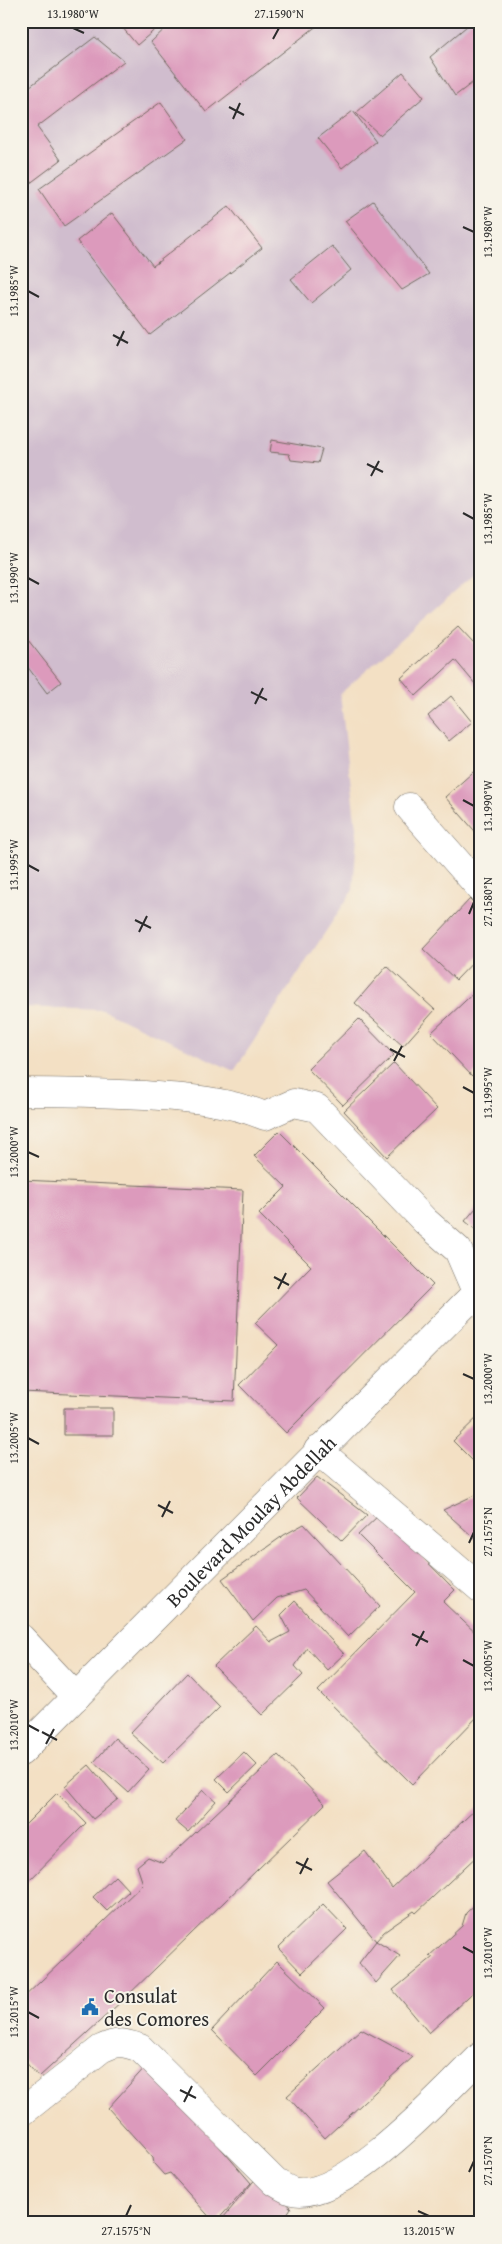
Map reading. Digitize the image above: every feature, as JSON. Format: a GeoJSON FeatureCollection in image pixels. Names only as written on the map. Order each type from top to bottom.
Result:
{"type":"FeatureCollection","features":[{"type":"Feature","properties":{"kind":"street"},"geometry":{"type":"LineString","coordinates":[[409,807],[481,889]]}},
{"type":"Feature","properties":{"kind":"street"},"geometry":{"type":"LineString","coordinates":[[21,1092],[82,1092],[206,1099],[244,1108],[266,1116],[294,1103],[317,1108],[426,1221],[458,1250],[479,1294]]}},
{"type":"Feature","properties":{"kind":"street","name":"Boulevard Moulay Abdellah"},"geometry":{"type":"LineString","coordinates":[[21,1752],[318,1450],[479,1294]]}},
{"type":"Feature","properties":{"kind":"street"},"geometry":{"type":"LineString","coordinates":[[318,1450],[481,1589]]}},
{"type":"Feature","properties":{"kind":"street"},"geometry":{"type":"LineString","coordinates":[[21,1638],[76,1697]]}},
{"type":"Feature","properties":{"kind":"street"},"geometry":{"type":"LineString","coordinates":[[21,2113],[102,2048],[117,2042],[128,2044],[140,2048],[274,2182],[292,2191],[316,2189],[345,2178],[378,2155],[481,2056]]}},
{"type":"Feature","properties":{"kind":"shaded area"},"geometry":{"type":"Polygon","coordinates":[[[21,21],[481,21],[481,568],[340,694],[357,836],[353,890],[234,1071],[103,1010],[21,1007],[21,21]]]}},
{"type":"Feature","properties":{"kind":"building"},"geometry":{"type":"Polygon","coordinates":[[[117,21],[165,21],[137,45],[117,21]]]}},
{"type":"Feature","properties":{"kind":"building"},"geometry":{"type":"Polygon","coordinates":[[[173,21],[323,21],[206,112],[151,42],[173,21]]]}},
{"type":"Feature","properties":{"kind":"building"},"geometry":{"type":"Polygon","coordinates":[[[473,21],[481,21],[481,76],[455,96],[430,57],[473,21]]]}},
{"type":"Feature","properties":{"kind":"building"},"geometry":{"type":"Polygon","coordinates":[[[95,37],[124,61],[37,127],[61,160],[25,187],[21,182],[21,93],[95,37]]]}},
{"type":"Feature","properties":{"kind":"building"},"geometry":{"type":"Polygon","coordinates":[[[403,72],[424,97],[380,135],[356,113],[403,72]]]}},
{"type":"Feature","properties":{"kind":"building"},"geometry":{"type":"Polygon","coordinates":[[[161,102],[187,139],[64,226],[39,189],[161,102]]]}},
{"type":"Feature","properties":{"kind":"building"},"geometry":{"type":"Polygon","coordinates":[[[353,111],[376,141],[342,168],[318,138],[353,111]]]}},
{"type":"Feature","properties":{"kind":"building"},"geometry":{"type":"Polygon","coordinates":[[[373,201],[429,274],[402,290],[345,221],[373,201]]]}},
{"type":"Feature","properties":{"kind":"building"},"geometry":{"type":"Polygon","coordinates":[[[229,206],[262,248],[150,335],[77,241],[112,213],[153,266],[229,206]]]}},
{"type":"Feature","properties":{"kind":"building"},"geometry":{"type":"Polygon","coordinates":[[[332,246],[351,270],[311,303],[291,279],[332,246]]]}},
{"type":"Feature","properties":{"kind":"building"},"geometry":{"type":"Polygon","coordinates":[[[272,440],[322,449],[318,463],[291,460],[289,454],[270,452],[272,440]]]}},
{"type":"Feature","properties":{"kind":"building"},"geometry":{"type":"Polygon","coordinates":[[[458,627],[474,644],[481,638],[481,691],[455,660],[416,696],[401,678],[458,627]]]}},
{"type":"Feature","properties":{"kind":"building"},"geometry":{"type":"Polygon","coordinates":[[[21,631],[61,682],[47,693],[21,658],[21,631]]]}},
{"type":"Feature","properties":{"kind":"building"},"geometry":{"type":"Polygon","coordinates":[[[451,696],[472,722],[449,741],[428,716],[451,696]]]}},
{"type":"Feature","properties":{"kind":"building"},"geometry":{"type":"Polygon","coordinates":[[[481,765],[481,838],[445,797],[481,765]]]}},
{"type":"Feature","properties":{"kind":"building"},"geometry":{"type":"Polygon","coordinates":[[[470,899],[481,910],[481,954],[456,980],[423,949],[470,899]]]}},
{"type":"Feature","properties":{"kind":"building"},"geometry":{"type":"Polygon","coordinates":[[[387,966],[435,1010],[403,1046],[355,1003],[387,966]]]}},
{"type":"Feature","properties":{"kind":"building"},"geometry":{"type":"Polygon","coordinates":[[[481,986],[481,1067],[472,1076],[431,1033],[481,986]]]}},
{"type":"Feature","properties":{"kind":"building"},"geometry":{"type":"Polygon","coordinates":[[[359,1019],[394,1055],[343,1105],[308,1069],[359,1019]]]}},
{"type":"Feature","properties":{"kind":"building"},"geometry":{"type":"Polygon","coordinates":[[[394,1063],[437,1109],[387,1157],[344,1111],[394,1063]]]}},
{"type":"Feature","properties":{"kind":"building"},"geometry":{"type":"Polygon","coordinates":[[[279,1131],[433,1285],[286,1433],[239,1385],[278,1345],[255,1323],[311,1266],[259,1214],[286,1187],[254,1156],[279,1131]]]}},
{"type":"Feature","properties":{"kind":"building"},"geometry":{"type":"Polygon","coordinates":[[[21,1180],[243,1190],[234,1401],[21,1392],[21,1180]]]}},
{"type":"Feature","properties":{"kind":"building"},"geometry":{"type":"Polygon","coordinates":[[[481,1202],[481,1234],[465,1221],[481,1202]]]}},
{"type":"Feature","properties":{"kind":"building"},"geometry":{"type":"Polygon","coordinates":[[[64,1408],[113,1408],[113,1435],[64,1435],[64,1408]]]}},
{"type":"Feature","properties":{"kind":"building"},"geometry":{"type":"Polygon","coordinates":[[[481,1414],[481,1469],[453,1441],[481,1414]]]}},
{"type":"Feature","properties":{"kind":"building"},"geometry":{"type":"Polygon","coordinates":[[[317,1477],[367,1515],[342,1541],[297,1498],[317,1477]]]}},
{"type":"Feature","properties":{"kind":"building"},"geometry":{"type":"Polygon","coordinates":[[[481,1492],[481,1544],[443,1510],[481,1492]]]}},
{"type":"Feature","properties":{"kind":"building"},"geometry":{"type":"Polygon","coordinates":[[[380,1514],[455,1590],[443,1602],[481,1638],[481,1713],[412,1784],[318,1691],[415,1592],[358,1535],[380,1514]]]}},
{"type":"Feature","properties":{"kind":"building"},"geometry":{"type":"Polygon","coordinates":[[[304,1524],[380,1606],[348,1637],[304,1590],[277,1598],[253,1621],[222,1579],[284,1535],[304,1524]]]}},
{"type":"Feature","properties":{"kind":"building"},"geometry":{"type":"Polygon","coordinates":[[[295,1601],[344,1654],[327,1670],[307,1648],[295,1666],[303,1675],[262,1715],[214,1666],[256,1626],[271,1642],[290,1632],[281,1615],[295,1601]]]}},
{"type":"Feature","properties":{"kind":"building"},"geometry":{"type":"Polygon","coordinates":[[[187,1673],[220,1707],[163,1763],[130,1733],[187,1673]]]}},
{"type":"Feature","properties":{"kind":"building"},"geometry":{"type":"Polygon","coordinates":[[[115,1738],[149,1769],[128,1792],[94,1762],[115,1738]]]}},
{"type":"Feature","properties":{"kind":"building"},"geometry":{"type":"Polygon","coordinates":[[[244,1752],[257,1765],[229,1792],[216,1779],[244,1752]]]}},
{"type":"Feature","properties":{"kind":"building"},"geometry":{"type":"Polygon","coordinates":[[[278,1755],[325,1804],[123,2000],[39,2077],[21,2057],[21,2000],[143,1884],[137,1866],[148,1857],[163,1863],[278,1755]]]}},
{"type":"Feature","properties":{"kind":"building"},"geometry":{"type":"Polygon","coordinates":[[[89,1765],[118,1799],[93,1819],[65,1786],[89,1765]]]}},
{"type":"Feature","properties":{"kind":"building"},"geometry":{"type":"Polygon","coordinates":[[[203,1790],[216,1801],[188,1832],[175,1821],[203,1790]]]}},
{"type":"Feature","properties":{"kind":"building"},"geometry":{"type":"Polygon","coordinates":[[[57,1793],[86,1823],[21,1889],[21,1829],[57,1793]]]}},
{"type":"Feature","properties":{"kind":"building"},"geometry":{"type":"Polygon","coordinates":[[[481,1804],[481,1852],[416,1913],[414,1911],[384,1932],[376,1941],[327,1881],[365,1851],[392,1888],[481,1804]]]}},
{"type":"Feature","properties":{"kind":"building"},"geometry":{"type":"Polygon","coordinates":[[[115,1876],[129,1891],[107,1911],[93,1897],[115,1876]]]}},
{"type":"Feature","properties":{"kind":"building"},"geometry":{"type":"Polygon","coordinates":[[[481,1899],[481,1985],[429,2033],[393,1990],[433,1957],[429,1956],[462,1926],[466,1913],[481,1899]]]}},
{"type":"Feature","properties":{"kind":"building"},"geometry":{"type":"Polygon","coordinates":[[[323,1904],[347,1929],[302,1973],[278,1948],[323,1904]]]}},
{"type":"Feature","properties":{"kind":"building"},"geometry":{"type":"Polygon","coordinates":[[[376,1941],[400,1956],[376,1983],[359,1963],[376,1941]]]}},
{"type":"Feature","properties":{"kind":"building"},"geometry":{"type":"Polygon","coordinates":[[[277,1961],[325,2008],[257,2076],[212,2030],[277,1961]]]}},
{"type":"Feature","properties":{"kind":"building"},"geometry":{"type":"Polygon","coordinates":[[[361,2029],[413,2057],[325,2138],[287,2096],[361,2029]]]}},
{"type":"Feature","properties":{"kind":"building"},"geometry":{"type":"Polygon","coordinates":[[[148,2064],[251,2183],[215,2223],[170,2173],[164,2175],[154,2164],[153,2158],[108,2108],[148,2064]]]}},
{"type":"Feature","properties":{"kind":"building"},"geometry":{"type":"Polygon","coordinates":[[[257,2177],[291,2208],[281,2223],[219,2223],[257,2177]]]}},
{"type":"Feature","properties":{"kind":"place","name":"Consulat des Comores"},"geometry":{"type":"Point","coordinates":[90,2007]}}]}
